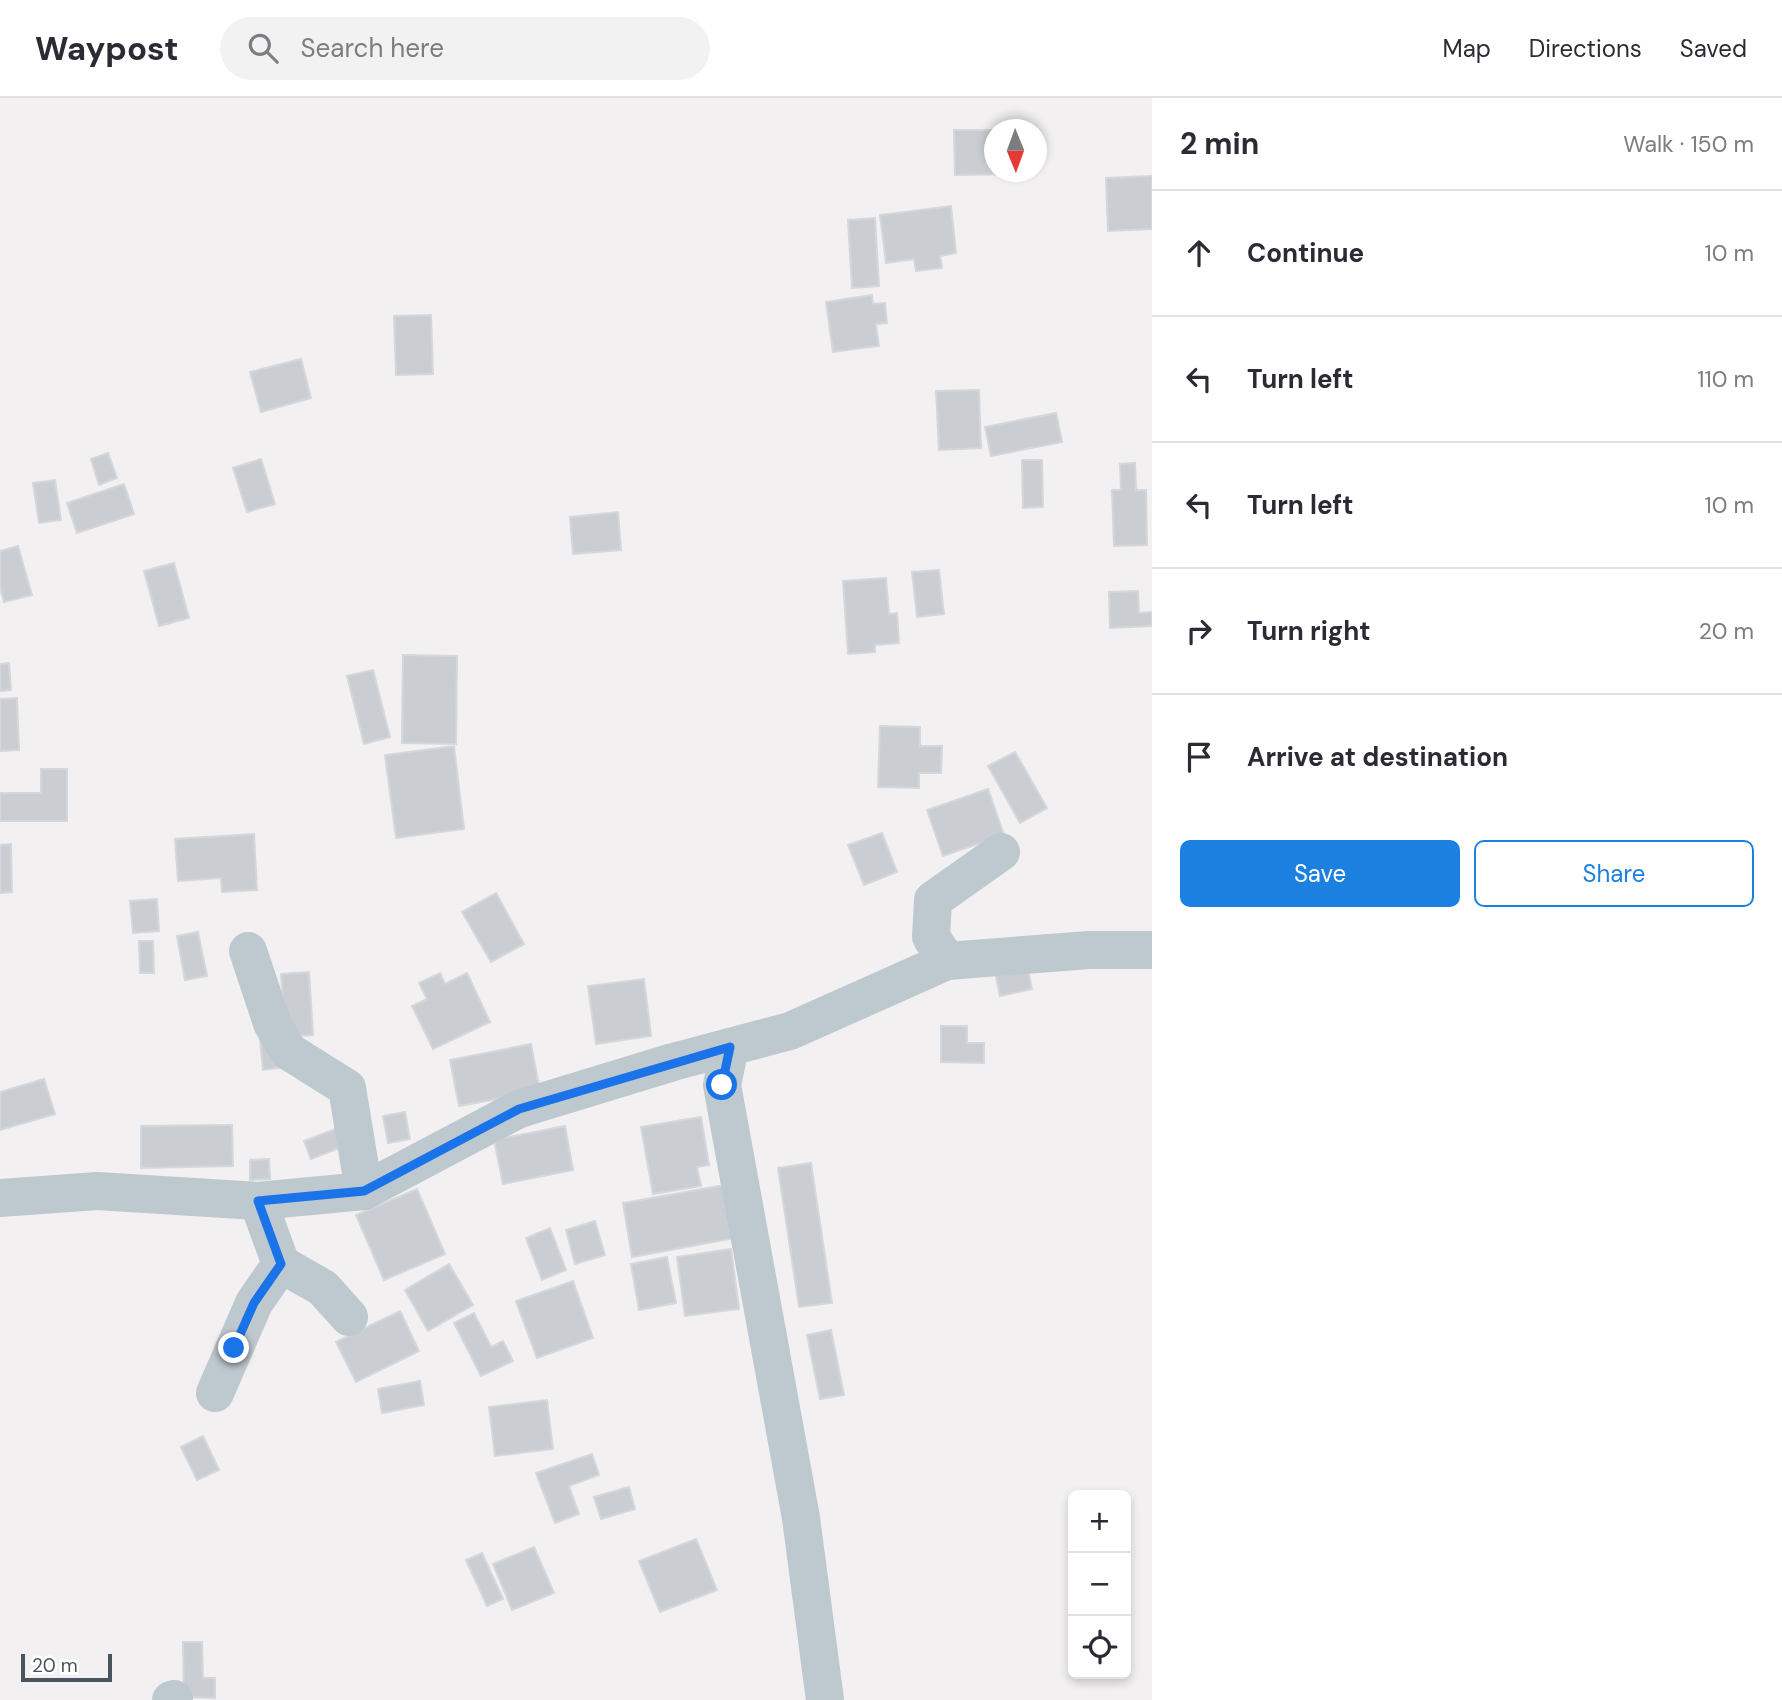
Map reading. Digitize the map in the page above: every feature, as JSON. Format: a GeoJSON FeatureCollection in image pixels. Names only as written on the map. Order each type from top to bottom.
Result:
{"type":"FeatureCollection","features":[{"type":"Feature","properties":{"kind":"street"},"geometry":{"type":"LineString","coordinates":[[947,961],[931,937],[933,901],[1001,852]]}},
{"type":"Feature","properties":{"kind":"street"},"geometry":{"type":"LineString","coordinates":[[0,1198],[97,1191],[258,1201],[364,1191],[519,1109],[790,1031],[947,961],[1089,950],[1152,950]]}},
{"type":"Feature","properties":{"kind":"street"},"geometry":{"type":"LineString","coordinates":[[248,951],[272,1023],[288,1051],[346,1088],[364,1191]]}},
{"type":"Feature","properties":{"kind":"street"},"geometry":{"type":"LineString","coordinates":[[730,1047],[722,1085],[801,1518],[825,1700]]}},
{"type":"Feature","properties":{"kind":"street"},"geometry":{"type":"LineString","coordinates":[[258,1201],[281,1264],[323,1288],[349,1317]]}},
{"type":"Feature","properties":{"kind":"street"},"geometry":{"type":"LineString","coordinates":[[215,1393],[254,1303],[281,1264]]}},
{"type":"Feature","properties":{"kind":"building"},"geometry":{"type":"Polygon","coordinates":[[[954,130],[984,130],[984,175],[955,175],[954,130]]]}},
{"type":"Feature","properties":{"kind":"building"},"geometry":{"type":"Polygon","coordinates":[[[1152,176],[1152,229],[1108,231],[1106,178],[1152,176]]]}},
{"type":"Feature","properties":{"kind":"building"},"geometry":{"type":"Polygon","coordinates":[[[951,206],[956,253],[940,256],[942,268],[916,271],[914,259],[886,263],[880,215],[951,206]]]}},
{"type":"Feature","properties":{"kind":"building"},"geometry":{"type":"Polygon","coordinates":[[[875,218],[879,286],[852,288],[848,220],[875,218]]]}},
{"type":"Feature","properties":{"kind":"building"},"geometry":{"type":"Polygon","coordinates":[[[872,295],[873,304],[885,303],[887,323],[876,324],[879,346],[833,352],[826,302],[872,295]]]}},
{"type":"Feature","properties":{"kind":"building"},"geometry":{"type":"Polygon","coordinates":[[[431,315],[433,374],[396,375],[394,316],[431,315]]]}},
{"type":"Feature","properties":{"kind":"building"},"geometry":{"type":"Polygon","coordinates":[[[301,359],[311,398],[261,412],[250,372],[301,359]]]}},
{"type":"Feature","properties":{"kind":"building"},"geometry":{"type":"Polygon","coordinates":[[[979,390],[981,448],[939,450],[936,391],[979,390]]]}},
{"type":"Feature","properties":{"kind":"building"},"geometry":{"type":"Polygon","coordinates":[[[1056,413],[1062,442],[991,456],[985,427],[1056,413]]]}},
{"type":"Feature","properties":{"kind":"building"},"geometry":{"type":"Polygon","coordinates":[[[108,453],[117,478],[99,485],[91,459],[108,453]]]}},
{"type":"Feature","properties":{"kind":"building"},"geometry":{"type":"Polygon","coordinates":[[[261,459],[275,504],[247,512],[233,468],[261,459]]]}},
{"type":"Feature","properties":{"kind":"building"},"geometry":{"type":"Polygon","coordinates":[[[1022,460],[1042,460],[1043,507],[1023,508],[1022,460]]]}},
{"type":"Feature","properties":{"kind":"building"},"geometry":{"type":"Polygon","coordinates":[[[1135,463],[1136,490],[1146,490],[1147,545],[1114,546],[1112,490],[1121,490],[1120,464],[1135,463]]]}},
{"type":"Feature","properties":{"kind":"building"},"geometry":{"type":"Polygon","coordinates":[[[55,480],[61,520],[39,523],[33,483],[55,480]]]}},
{"type":"Feature","properties":{"kind":"building"},"geometry":{"type":"Polygon","coordinates":[[[124,484],[134,514],[77,533],[67,503],[124,484]]]}},
{"type":"Feature","properties":{"kind":"building"},"geometry":{"type":"Polygon","coordinates":[[[618,512],[621,550],[573,554],[570,517],[618,512]]]}},
{"type":"Feature","properties":{"kind":"building"},"geometry":{"type":"Polygon","coordinates":[[[18,546],[32,595],[4,602],[0,587],[0,551],[18,546]]]}},
{"type":"Feature","properties":{"kind":"building"},"geometry":{"type":"Polygon","coordinates":[[[174,563],[189,618],[159,626],[144,571],[174,563]]]}},
{"type":"Feature","properties":{"kind":"building"},"geometry":{"type":"Polygon","coordinates":[[[939,570],[944,614],[917,617],[912,572],[939,570]]]}},
{"type":"Feature","properties":{"kind":"building"},"geometry":{"type":"Polygon","coordinates":[[[886,578],[889,614],[897,613],[899,643],[875,645],[875,652],[848,654],[843,581],[886,578]]]}},
{"type":"Feature","properties":{"kind":"building"},"geometry":{"type":"Polygon","coordinates":[[[1138,591],[1139,613],[1152,612],[1152,626],[1110,628],[1109,592],[1138,591]]]}},
{"type":"Feature","properties":{"kind":"building"},"geometry":{"type":"Polygon","coordinates":[[[403,655],[457,656],[456,744],[402,743],[403,655]]]}},
{"type":"Feature","properties":{"kind":"building"},"geometry":{"type":"Polygon","coordinates":[[[9,663],[11,690],[0,691],[0,664],[9,663]]]}},
{"type":"Feature","properties":{"kind":"building"},"geometry":{"type":"Polygon","coordinates":[[[373,670],[390,737],[364,744],[347,676],[373,670]]]}},
{"type":"Feature","properties":{"kind":"building"},"geometry":{"type":"Polygon","coordinates":[[[17,698],[19,750],[0,751],[0,699],[17,698]]]}},
{"type":"Feature","properties":{"kind":"building"},"geometry":{"type":"Polygon","coordinates":[[[880,726],[920,727],[920,746],[942,746],[941,773],[919,773],[919,788],[878,787],[880,726]]]}},
{"type":"Feature","properties":{"kind":"building"},"geometry":{"type":"Polygon","coordinates":[[[454,746],[464,829],[396,838],[385,755],[454,746]]]}},
{"type":"Feature","properties":{"kind":"building"},"geometry":{"type":"Polygon","coordinates":[[[1015,752],[1047,808],[1020,823],[988,766],[1015,752]]]}},
{"type":"Feature","properties":{"kind":"building"},"geometry":{"type":"Polygon","coordinates":[[[41,769],[67,769],[67,821],[0,821],[0,793],[41,793],[41,769]]]}},
{"type":"Feature","properties":{"kind":"building"},"geometry":{"type":"Polygon","coordinates":[[[988,789],[1004,835],[943,856],[927,810],[988,789]]]}},
{"type":"Feature","properties":{"kind":"building"},"geometry":{"type":"Polygon","coordinates":[[[882,833],[897,872],[864,885],[848,845],[882,833]]]}},
{"type":"Feature","properties":{"kind":"building"},"geometry":{"type":"Polygon","coordinates":[[[254,834],[257,890],[222,892],[221,878],[178,881],[175,839],[254,834]]]}},
{"type":"Feature","properties":{"kind":"building"},"geometry":{"type":"Polygon","coordinates":[[[11,844],[12,892],[0,893],[0,845],[11,844]]]}},
{"type":"Feature","properties":{"kind":"building"},"geometry":{"type":"Polygon","coordinates":[[[496,893],[524,944],[491,962],[462,912],[496,893]]]}},
{"type":"Feature","properties":{"kind":"building"},"geometry":{"type":"Polygon","coordinates":[[[157,899],[159,931],[133,933],[130,901],[157,899]]]}},
{"type":"Feature","properties":{"kind":"building"},"geometry":{"type":"Polygon","coordinates":[[[198,932],[207,976],[185,980],[177,936],[198,932]]]}},
{"type":"Feature","properties":{"kind":"building"},"geometry":{"type":"Polygon","coordinates":[[[139,941],[153,941],[154,973],[140,973],[139,941]]]}},
{"type":"Feature","properties":{"kind":"building"},"geometry":{"type":"Polygon","coordinates":[[[1026,961],[1032,989],[1000,996],[994,967],[1026,961]]]}},
{"type":"Feature","properties":{"kind":"building"},"geometry":{"type":"Polygon","coordinates":[[[309,972],[313,1035],[286,1037],[281,974],[309,972]]]}},
{"type":"Feature","properties":{"kind":"building"},"geometry":{"type":"Polygon","coordinates":[[[440,973],[445,984],[467,973],[490,1022],[433,1049],[412,1006],[427,999],[419,983],[440,973]]]}},
{"type":"Feature","properties":{"kind":"building"},"geometry":{"type":"Polygon","coordinates":[[[644,979],[651,1036],[596,1044],[588,986],[644,979]]]}},
{"type":"Feature","properties":{"kind":"building"},"geometry":{"type":"Polygon","coordinates":[[[941,1026],[967,1026],[967,1043],[984,1043],[984,1063],[941,1062],[941,1026]]]}},
{"type":"Feature","properties":{"kind":"building"},"geometry":{"type":"Polygon","coordinates":[[[276,1039],[279,1068],[263,1070],[260,1040],[276,1039]]]}},
{"type":"Feature","properties":{"kind":"building"},"geometry":{"type":"Polygon","coordinates":[[[531,1044],[540,1091],[459,1106],[450,1060],[531,1044]]]}},
{"type":"Feature","properties":{"kind":"building"},"geometry":{"type":"Polygon","coordinates":[[[44,1079],[55,1114],[0,1130],[0,1092],[44,1079]]]}},
{"type":"Feature","properties":{"kind":"building"},"geometry":{"type":"Polygon","coordinates":[[[405,1112],[410,1139],[388,1143],[383,1116],[405,1112]]]}},
{"type":"Feature","properties":{"kind":"building"},"geometry":{"type":"Polygon","coordinates":[[[701,1117],[709,1165],[697,1167],[701,1186],[653,1194],[641,1127],[701,1117]]]}},
{"type":"Feature","properties":{"kind":"building"},"geometry":{"type":"Polygon","coordinates":[[[232,1125],[233,1166],[141,1168],[141,1126],[232,1125]]]}},
{"type":"Feature","properties":{"kind":"building"},"geometry":{"type":"Polygon","coordinates":[[[346,1125],[353,1143],[311,1159],[304,1141],[346,1125]]]}},
{"type":"Feature","properties":{"kind":"building"},"geometry":{"type":"Polygon","coordinates":[[[565,1126],[573,1170],[503,1184],[494,1140],[565,1126]]]}},
{"type":"Feature","properties":{"kind":"building"},"geometry":{"type":"Polygon","coordinates":[[[269,1159],[270,1179],[250,1180],[250,1160],[269,1159]]]}},
{"type":"Feature","properties":{"kind":"building"},"geometry":{"type":"Polygon","coordinates":[[[811,1163],[832,1303],[799,1307],[778,1168],[811,1163]]]}},
{"type":"Feature","properties":{"kind":"building"},"geometry":{"type":"Polygon","coordinates":[[[725,1185],[735,1238],[632,1257],[623,1203],[725,1185]]]}},
{"type":"Feature","properties":{"kind":"building"},"geometry":{"type":"Polygon","coordinates":[[[417,1189],[445,1254],[384,1280],[356,1215],[417,1189]]]}},
{"type":"Feature","properties":{"kind":"building"},"geometry":{"type":"Polygon","coordinates":[[[595,1221],[605,1255],[575,1264],[566,1230],[595,1221]]]}},
{"type":"Feature","properties":{"kind":"building"},"geometry":{"type":"Polygon","coordinates":[[[550,1228],[566,1270],[542,1280],[526,1238],[550,1228]]]}},
{"type":"Feature","properties":{"kind":"building"},"geometry":{"type":"Polygon","coordinates":[[[731,1249],[739,1309],[685,1316],[677,1257],[731,1249]]]}},
{"type":"Feature","properties":{"kind":"building"},"geometry":{"type":"Polygon","coordinates":[[[667,1257],[676,1303],[639,1310],[631,1264],[667,1257]]]}},
{"type":"Feature","properties":{"kind":"building"},"geometry":{"type":"Polygon","coordinates":[[[449,1264],[473,1305],[428,1331],[405,1290],[449,1264]]]}},
{"type":"Feature","properties":{"kind":"building"},"geometry":{"type":"Polygon","coordinates":[[[573,1281],[593,1338],[537,1358],[516,1301],[573,1281]]]}},
{"type":"Feature","properties":{"kind":"building"},"geometry":{"type":"Polygon","coordinates":[[[400,1311],[419,1351],[356,1382],[336,1342],[400,1311]]]}},
{"type":"Feature","properties":{"kind":"building"},"geometry":{"type":"Polygon","coordinates":[[[474,1313],[491,1347],[503,1341],[513,1361],[481,1376],[454,1323],[474,1313]]]}},
{"type":"Feature","properties":{"kind":"building"},"geometry":{"type":"Polygon","coordinates":[[[831,1330],[844,1395],[820,1399],[807,1335],[831,1330]]]}},
{"type":"Feature","properties":{"kind":"building"},"geometry":{"type":"Polygon","coordinates":[[[420,1381],[424,1405],[382,1413],[378,1389],[420,1381]]]}},
{"type":"Feature","properties":{"kind":"building"},"geometry":{"type":"Polygon","coordinates":[[[547,1400],[553,1449],[495,1456],[489,1407],[547,1400]]]}},
{"type":"Feature","properties":{"kind":"building"},"geometry":{"type":"Polygon","coordinates":[[[203,1436],[219,1470],[197,1480],[181,1447],[203,1436]]]}},
{"type":"Feature","properties":{"kind":"building"},"geometry":{"type":"Polygon","coordinates":[[[592,1454],[599,1475],[569,1486],[579,1514],[555,1523],[536,1473],[592,1454]]]}},
{"type":"Feature","properties":{"kind":"building"},"geometry":{"type":"Polygon","coordinates":[[[629,1487],[635,1509],[601,1519],[594,1497],[629,1487]]]}},
{"type":"Feature","properties":{"kind":"building"},"geometry":{"type":"Polygon","coordinates":[[[696,1539],[717,1590],[660,1612],[639,1561],[696,1539]]]}},
{"type":"Feature","properties":{"kind":"building"},"geometry":{"type":"Polygon","coordinates":[[[534,1547],[554,1593],[512,1610],[493,1564],[534,1547]]]}},
{"type":"Feature","properties":{"kind":"building"},"geometry":{"type":"Polygon","coordinates":[[[482,1553],[503,1599],[487,1606],[466,1560],[482,1553]]]}},
{"type":"Feature","properties":{"kind":"building"},"geometry":{"type":"Polygon","coordinates":[[[183,1642],[202,1642],[203,1678],[215,1678],[215,1698],[184,1697],[183,1642]]]}},
{"type":"Feature","properties":{"kind":"route"},"geometry":{"type":"LineString","coordinates":[[234,1348],[254,1303],[281,1264],[258,1201],[364,1191],[519,1109],[730,1047],[722,1085]]}}]}
